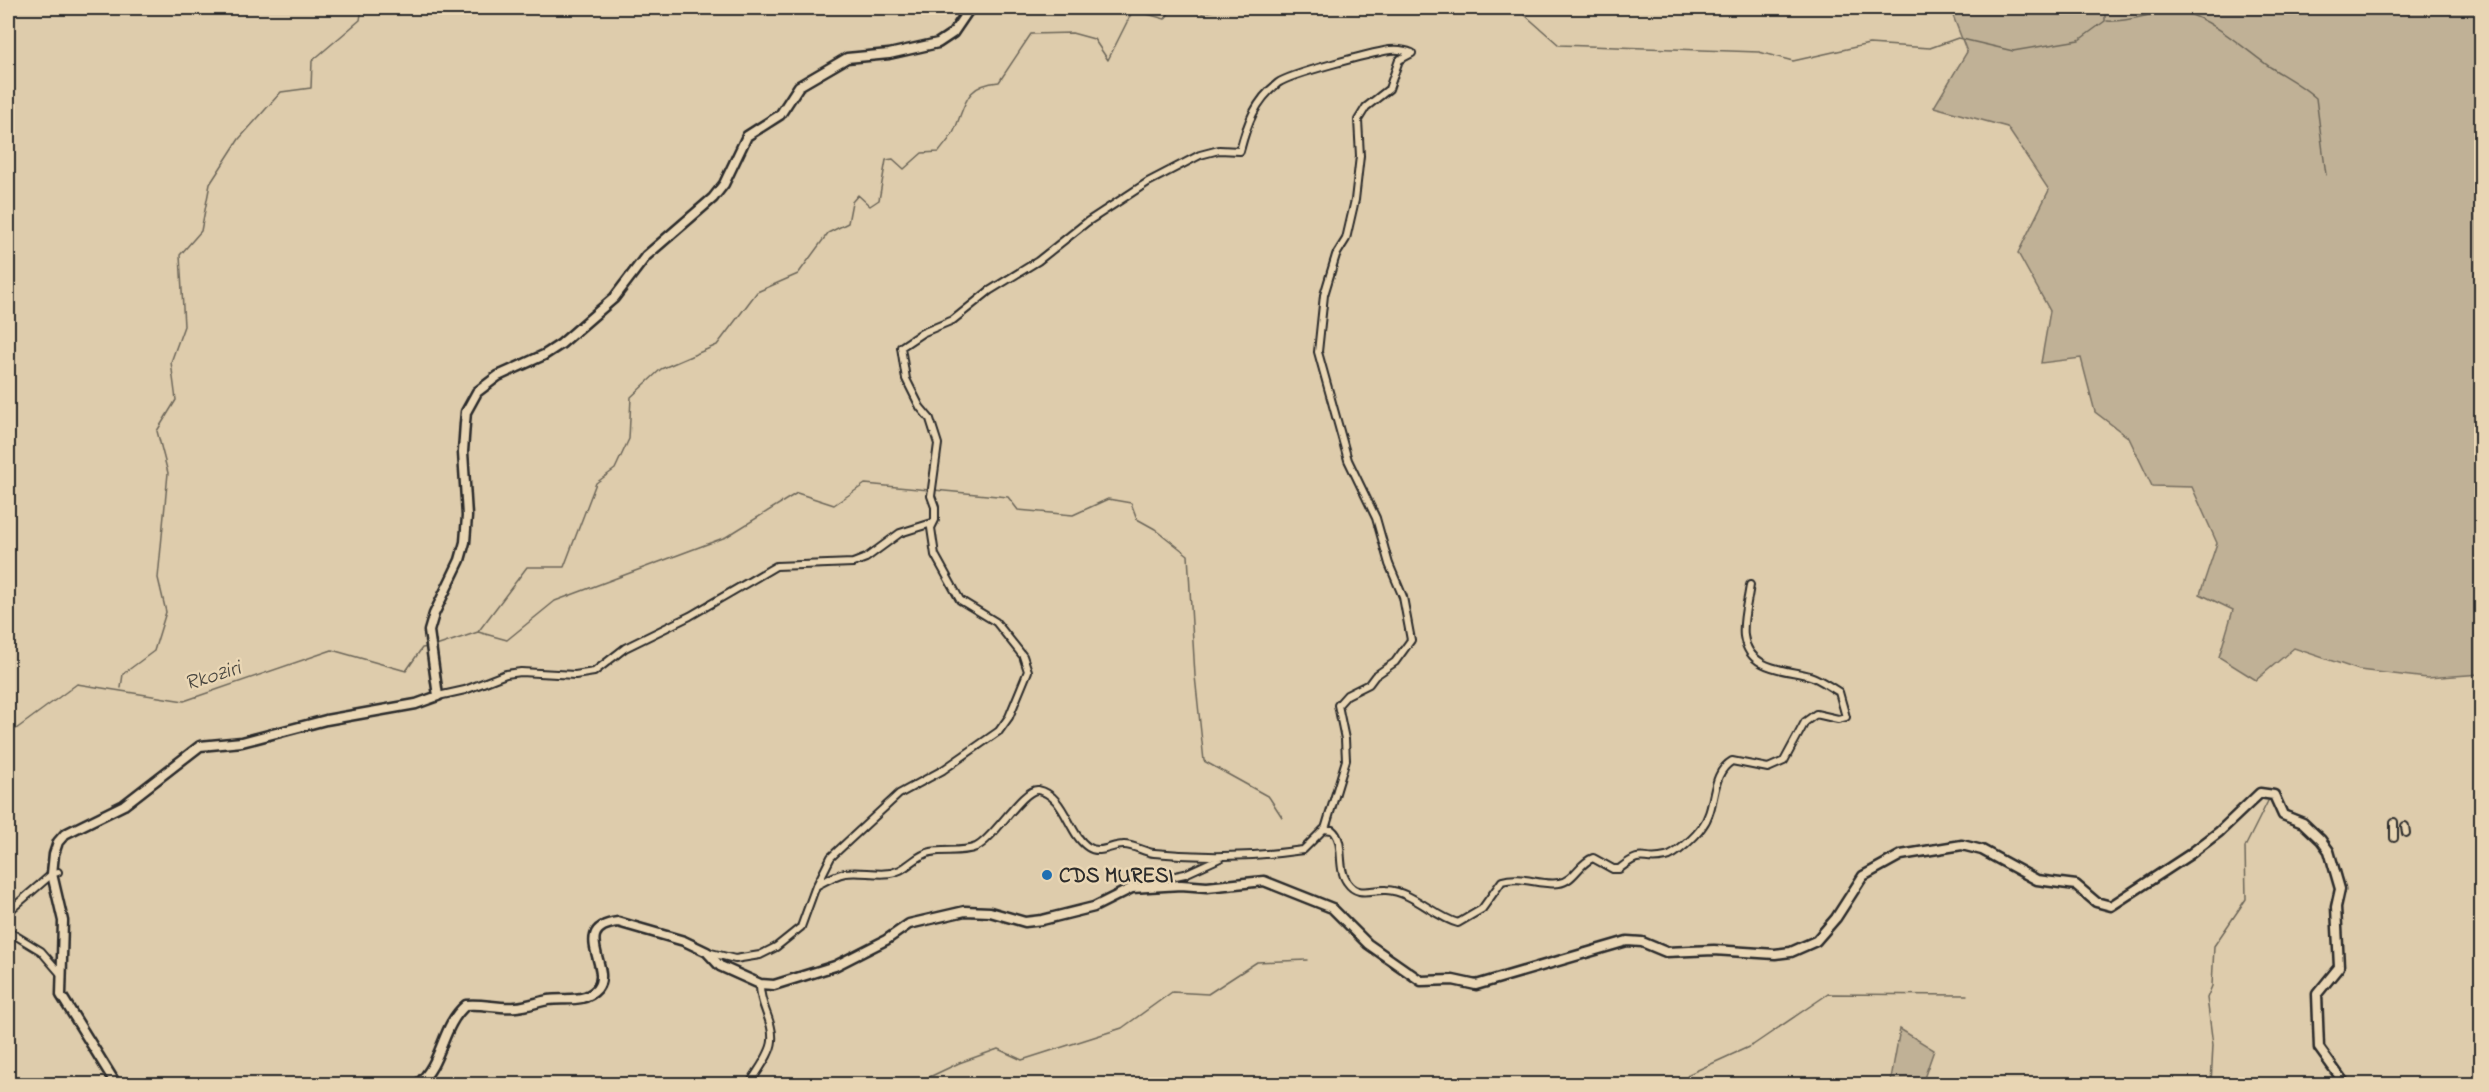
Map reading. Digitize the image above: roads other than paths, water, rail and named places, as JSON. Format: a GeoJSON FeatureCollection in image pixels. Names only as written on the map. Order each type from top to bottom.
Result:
{"type":"FeatureCollection","features":[{"type":"Feature","properties":{"kind":"main road"},"geometry":{"type":"LineString","coordinates":[[116,1084],[61,995],[63,921],[54,854],[58,842],[65,834],[124,806],[200,746],[242,742],[326,720],[416,704],[438,696],[431,660],[429,631],[434,614],[460,560],[465,542],[467,516],[463,452],[465,423],[466,412],[477,392],[498,376],[544,355],[561,344],[614,298],[646,256],[713,198],[727,178],[747,136],[780,115],[795,91],[806,81],[847,58],[889,54],[938,43],[953,33],[970,8]]}},
{"type":"Feature","properties":{"kind":"main road"},"geometry":{"type":"LineString","coordinates":[[418,1084],[428,1077],[452,1022],[466,1005],[481,1003],[516,1007],[551,999],[579,998],[596,990],[601,978],[594,940],[602,926],[618,922],[684,941],[706,952],[720,966],[760,984],[774,985],[835,966],[886,940],[909,924],[965,911],[990,912],[1025,922],[1094,907],[1132,888],[1207,886],[1264,880],[1332,908],[1368,944],[1420,981],[1453,980],[1476,985],[1507,978],[1627,941],[1642,942],[1666,952],[1714,950],[1774,954],[1791,952],[1816,940],[1836,918],[1863,876],[1901,855],[1962,845],[1982,850],[2037,880],[2076,885],[2096,902],[2111,906],[2189,855],[2219,832],[2260,793],[2267,792],[2274,795],[2283,815],[2309,827],[2325,846],[2340,889],[2336,928],[2340,963],[2335,974],[2317,994],[2317,1038],[2319,1048],[2345,1084]]}},
{"type":"Feature","properties":{"kind":"street"},"geometry":{"type":"LineString","coordinates":[[706,952],[735,959],[760,955],[776,948],[801,927],[825,864],[831,857],[899,794],[943,770],[999,731],[1005,724],[1026,680],[1028,671],[1026,664],[1012,642],[996,622],[960,600],[935,555],[932,523],[935,520],[935,513],[931,493],[936,469],[935,433],[930,419],[920,407],[906,379],[901,347],[922,333],[953,320],[990,291],[1038,261],[1086,222],[1148,182],[1200,155],[1219,150],[1240,151],[1248,120],[1260,100],[1279,82],[1296,75],[1390,50],[1412,53],[1399,60],[1389,89],[1366,107],[1358,120],[1360,156],[1355,200],[1346,238],[1336,255],[1324,295],[1318,352],[1348,460],[1376,518],[1389,564],[1403,597],[1411,640],[1395,662],[1375,676],[1369,684],[1347,695],[1338,705],[1337,710],[1345,739],[1346,760],[1325,829],[1304,850],[1237,854],[1221,858],[1185,874],[1152,880],[1142,887]]}},
{"type":"Feature","properties":{"kind":"street"},"geometry":{"type":"LineString","coordinates":[[438,696],[465,690],[506,674],[521,672],[575,675],[594,672],[625,648],[690,616],[776,566],[853,563],[866,558],[900,533],[932,523]]}},
{"type":"Feature","properties":{"kind":"street"},"geometry":{"type":"LineString","coordinates":[[1325,829],[1332,830],[1338,837],[1344,876],[1356,890],[1363,893],[1391,891],[1422,903],[1458,923],[1482,909],[1502,881],[1523,878],[1558,884],[1569,880],[1582,864],[1593,858],[1613,869],[1619,869],[1632,858],[1640,856],[1669,857],[1702,828],[1712,810],[1717,780],[1722,768],[1732,761],[1768,768],[1784,761],[1805,722],[1816,714],[1838,719],[1846,717],[1839,692],[1812,676],[1779,671],[1760,662],[1748,650],[1744,631],[1750,585]]}},
{"type":"Feature","properties":{"kind":"street"},"geometry":{"type":"LineString","coordinates":[[816,886],[846,873],[899,871],[925,853],[974,847],[1006,819],[1023,797],[1035,790],[1049,794],[1076,835],[1091,849],[1105,850],[1124,844],[1153,853],[1221,858]]}},
{"type":"Feature","properties":{"kind":"street"},"geometry":{"type":"LineString","coordinates":[[2394,822],[2394,838]]}},
{"type":"Feature","properties":{"kind":"street"},"geometry":{"type":"LineString","coordinates":[[2405,825],[2406,833]]}},
{"type":"Feature","properties":{"kind":"street"},"geometry":{"type":"LineString","coordinates":[[8,912],[55,873]]}},
{"type":"Feature","properties":{"kind":"street"},"geometry":{"type":"LineString","coordinates":[[8,931],[41,951],[60,973]]}},
{"type":"Feature","properties":{"kind":"street"},"geometry":{"type":"LineString","coordinates":[[750,1084],[772,1042],[770,1022],[762,1003],[760,984]]}},
{"type":"Feature","properties":{"kind":"waterway"},"geometry":{"type":"LineString","coordinates":[[121,688],[123,674],[154,651],[166,612],[158,578],[168,473],[157,431],[176,400],[171,362],[184,326],[180,255],[201,231],[210,184],[239,139],[281,92],[311,88],[312,61],[360,20],[362,8]]}},
{"type":"Feature","properties":{"kind":"waterway"},"geometry":{"type":"LineString","coordinates":[[436,646],[478,632],[527,567],[564,567],[596,483],[615,469],[629,439],[631,397],[661,369],[717,345],[757,292],[798,274],[828,233],[848,223],[852,202],[858,195],[870,206],[879,200],[886,160],[893,159],[904,169],[922,153],[939,152],[954,132],[968,97],[979,87],[999,82],[1031,34],[1072,33],[1094,39],[1108,60],[1133,10],[1165,19],[1172,8]]}},
{"type":"Feature","properties":{"kind":"waterway"},"geometry":{"type":"LineString","coordinates":[[1196,8],[1202,13],[1224,8]]}},
{"type":"Feature","properties":{"kind":"waterway"},"geometry":{"type":"LineString","coordinates":[[1517,8],[1559,45],[1759,52],[1793,61],[1869,44],[1930,48],[1958,38],[2013,51],[2079,40],[2105,21],[2105,8]]}},
{"type":"Feature","properties":{"kind":"waterway"},"geometry":{"type":"LineString","coordinates":[[2107,21],[2126,20],[2165,12],[2195,16],[2217,28],[2270,67],[2294,81],[2316,98],[2326,175]]}},
{"type":"Feature","properties":{"kind":"waterway"},"geometry":{"type":"LineString","coordinates":[[478,632],[507,640],[555,601],[726,537],[797,493],[834,505],[865,484],[929,490]]}},
{"type":"Feature","properties":{"kind":"waterway"},"geometry":{"type":"LineString","coordinates":[[934,490],[1008,497],[1018,510],[1073,515],[1108,499],[1131,503],[1137,519],[1155,529],[1188,555],[1195,676],[1204,761],[1269,797],[1282,817]]}},
{"type":"Feature","properties":{"kind":"waterway","name":"Rkoziri"},"geometry":{"type":"LineString","coordinates":[[8,735],[77,684],[184,701],[332,650],[406,671],[422,648],[428,647]]}},
{"type":"Feature","properties":{"kind":"waterway"},"geometry":{"type":"LineString","coordinates":[[2211,1084],[2213,1045],[2207,998],[2212,986],[2214,946],[2246,899],[2245,847],[2268,801]]}},
{"type":"Feature","properties":{"kind":"waterway"},"geometry":{"type":"LineString","coordinates":[[920,1084],[921,1081],[959,1063],[998,1049],[1022,1060],[1122,1028],[1172,992],[1208,994],[1257,962],[1307,960]]}},
{"type":"Feature","properties":{"kind":"waterway"},"geometry":{"type":"LineString","coordinates":[[1682,1084],[1689,1074],[1753,1045],[1828,994],[1967,995]]}},
{"type":"Feature","properties":{"kind":"place","name":"CDS MURESI"},"geometry":{"type":"Point","coordinates":[1047,875]}}]}
